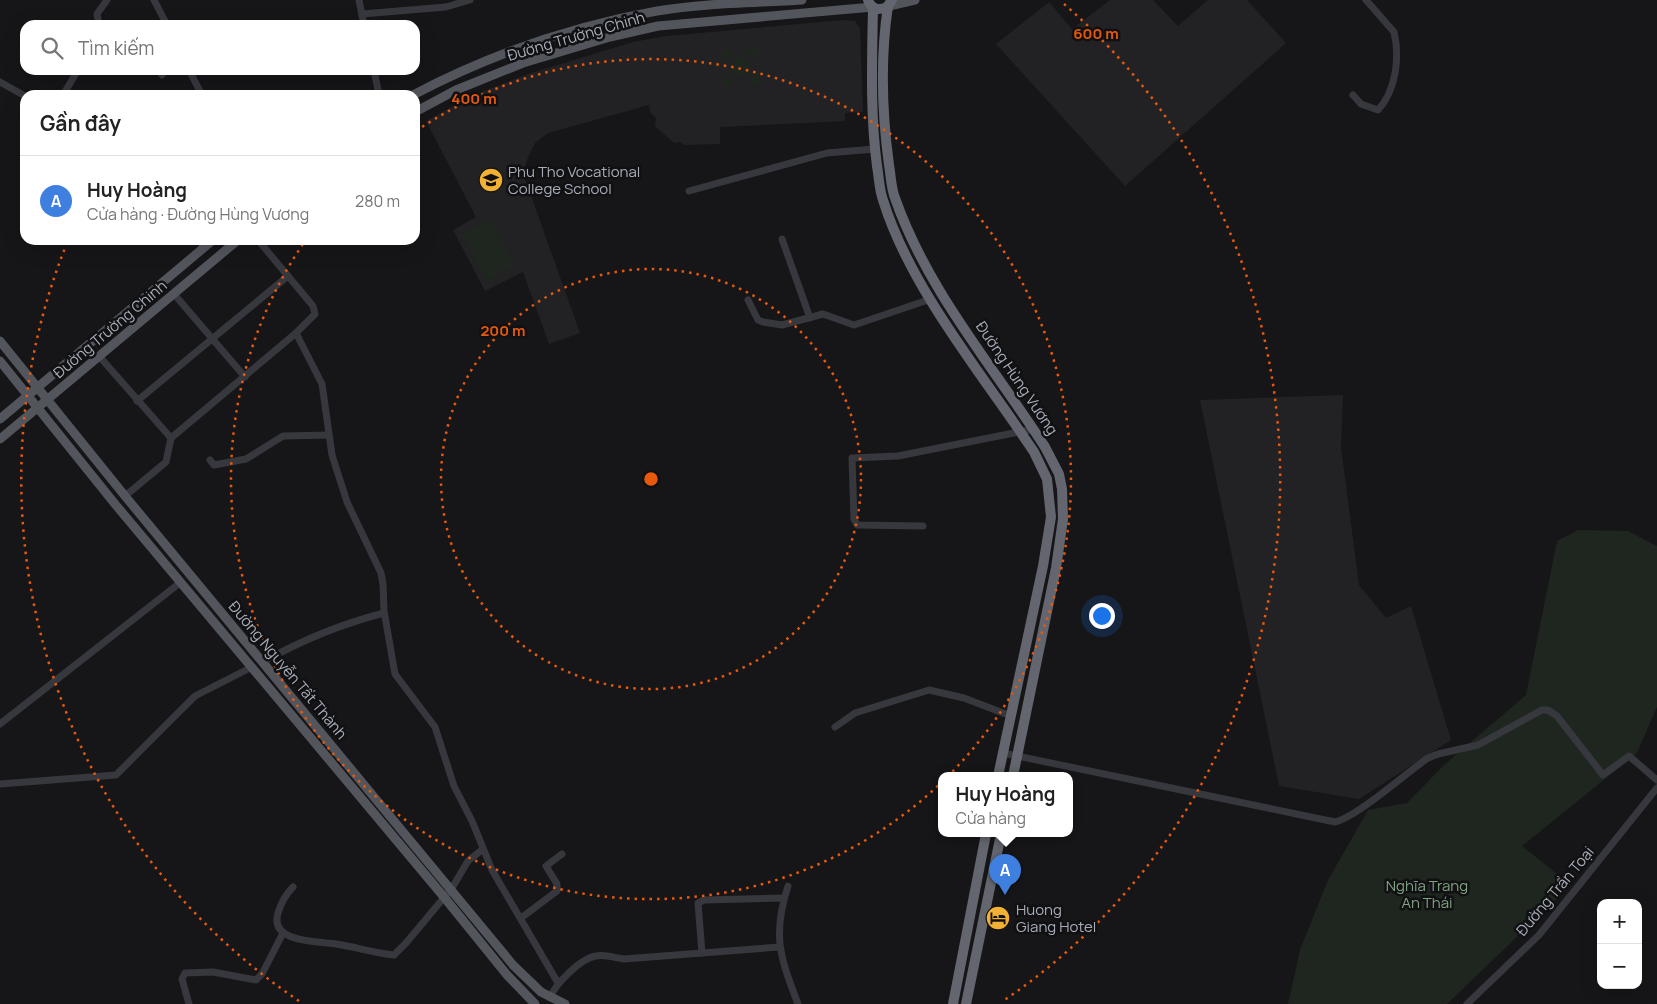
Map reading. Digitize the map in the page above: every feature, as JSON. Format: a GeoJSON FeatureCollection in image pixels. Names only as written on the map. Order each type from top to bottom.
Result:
{"type":"FeatureCollection","features":[{"type":"Feature","properties":{"kind":"highway"},"geometry":{"type":"LineString","coordinates":[[871,4],[881,9],[889,4]]}},
{"type":"Feature","properties":{"kind":"highway","name":"Đường Hùng Vương"},"geometry":{"type":"LineString","coordinates":[[871,4],[871,88],[875,149],[882,198],[899,243],[931,299],[1020,431],[1044,471],[1051,503],[1043,566],[999,772]]}},
{"type":"Feature","properties":{"kind":"highway","name":"Đường Hùng Vương"},"geometry":{"type":"LineString","coordinates":[[889,4],[883,89],[885,134],[894,196],[910,237],[935,283],[1034,429],[1059,474],[1062,489],[1063,519],[1056,568],[1014,772]]}},
{"type":"Feature","properties":{"kind":"highway"},"geometry":{"type":"LineString","coordinates":[[952,1004],[985,837]]}},
{"type":"Feature","properties":{"kind":"highway"},"geometry":{"type":"LineString","coordinates":[[966,1004],[1000,837]]}},
{"type":"Feature","properties":{"kind":"main road","name":"Đường Trường Chinh"},"geometry":{"type":"LineString","coordinates":[[420,91],[451,75],[521,47],[606,22],[663,10],[802,0]]}},
{"type":"Feature","properties":{"kind":"main road"},"geometry":{"type":"LineString","coordinates":[[889,4],[915,0]]}},
{"type":"Feature","properties":{"kind":"main road","name":"Đường Trường Chinh"},"geometry":{"type":"LineString","coordinates":[[420,109],[456,90],[523,63],[610,37],[658,26],[871,4]]}},
{"type":"Feature","properties":{"kind":"main road","name":"Đường Trường Chinh"},"geometry":{"type":"LineString","coordinates":[[0,419],[199,245]]}},
{"type":"Feature","properties":{"kind":"main road","name":"Đường Trường Chinh"},"geometry":{"type":"LineString","coordinates":[[0,439],[232,245]]}},
{"type":"Feature","properties":{"kind":"main road","name":"Đường Nguyễn Tất Thành"},"geometry":{"type":"LineString","coordinates":[[0,341],[125,496],[514,965],[532,985],[550,998],[565,1004]]}},
{"type":"Feature","properties":{"kind":"main road","name":"Đường Nguyễn Tất Thành"},"geometry":{"type":"LineString","coordinates":[[0,361],[181,582],[444,897],[506,975],[535,1004]]}},
{"type":"Feature","properties":{"kind":"street"},"geometry":{"type":"LineString","coordinates":[[98,20],[96,14],[107,0]]}},
{"type":"Feature","properties":{"kind":"street"},"geometry":{"type":"LineString","coordinates":[[154,0],[164,20]]}},
{"type":"Feature","properties":{"kind":"street"},"geometry":{"type":"LineString","coordinates":[[359,0],[363,20]]}},
{"type":"Feature","properties":{"kind":"street"},"geometry":{"type":"LineString","coordinates":[[362,14],[446,7],[470,0]]}},
{"type":"Feature","properties":{"kind":"street"},"geometry":{"type":"LineString","coordinates":[[1353,95],[1361,104],[1378,110],[1391,92],[1394,82],[1394,32],[1366,0]]}},
{"type":"Feature","properties":{"kind":"street"},"geometry":{"type":"LineString","coordinates":[[66,90],[75,75]]}},
{"type":"Feature","properties":{"kind":"street"},"geometry":{"type":"LineString","coordinates":[[192,75],[199,90]]}},
{"type":"Feature","properties":{"kind":"street"},"geometry":{"type":"LineString","coordinates":[[375,75],[378,90]]}},
{"type":"Feature","properties":{"kind":"street"},"geometry":{"type":"LineString","coordinates":[[0,82],[20,93]]}},
{"type":"Feature","properties":{"kind":"street"},"geometry":{"type":"LineString","coordinates":[[689,191],[827,153],[875,149]]}},
{"type":"Feature","properties":{"kind":"street"},"geometry":{"type":"LineString","coordinates":[[782,240],[810,318]]}},
{"type":"Feature","properties":{"kind":"street"},"geometry":{"type":"LineString","coordinates":[[125,496],[166,462],[171,438],[245,377],[312,318],[315,311],[262,245]]}},
{"type":"Feature","properties":{"kind":"street"},"geometry":{"type":"LineString","coordinates":[[137,401],[288,276]]}},
{"type":"Feature","properties":{"kind":"street"},"geometry":{"type":"LineString","coordinates":[[174,294],[245,377]]}},
{"type":"Feature","properties":{"kind":"street"},"geometry":{"type":"LineString","coordinates":[[748,300],[758,320],[762,322],[782,325],[823,314],[855,325],[931,299]]}},
{"type":"Feature","properties":{"kind":"street"},"geometry":{"type":"LineString","coordinates":[[296,333],[322,384],[332,455],[347,502],[381,574],[384,613],[395,674],[435,727],[454,786],[472,821],[483,850],[502,888],[558,983]]}},
{"type":"Feature","properties":{"kind":"street"},"geometry":{"type":"LineString","coordinates":[[99,356],[171,438]]}},
{"type":"Feature","properties":{"kind":"street"},"geometry":{"type":"LineString","coordinates":[[923,526],[858,525],[854,519],[852,458],[905,455],[1034,429]]}},
{"type":"Feature","properties":{"kind":"street"},"geometry":{"type":"LineString","coordinates":[[210,460],[214,465],[246,459],[284,436],[329,435]]}},
{"type":"Feature","properties":{"kind":"street"},"geometry":{"type":"LineString","coordinates":[[0,724],[181,582]]}},
{"type":"Feature","properties":{"kind":"street"},"geometry":{"type":"LineString","coordinates":[[263,662],[300,641],[353,621],[384,613]]}},
{"type":"Feature","properties":{"kind":"street"},"geometry":{"type":"LineString","coordinates":[[0,784],[116,775],[195,696],[252,667]]}},
{"type":"Feature","properties":{"kind":"street"},"geometry":{"type":"LineString","coordinates":[[835,727],[855,712],[929,690],[964,698],[1011,716]]}},
{"type":"Feature","properties":{"kind":"street"},"geometry":{"type":"LineString","coordinates":[[1003,753],[1335,822],[1342,820],[1359,809],[1428,758],[1478,745],[1542,710],[1548,710],[1557,716],[1603,776],[1629,756],[1657,780]]}},
{"type":"Feature","properties":{"kind":"street","name":"Đường Trần Toại"},"geometry":{"type":"LineString","coordinates":[[1467,1004],[1539,935],[1656,791]]}},
{"type":"Feature","properties":{"kind":"street"},"geometry":{"type":"LineString","coordinates":[[293,886],[283,901],[276,920],[276,924],[283,934],[310,941],[394,955],[452,888],[468,861],[483,850]]}},
{"type":"Feature","properties":{"kind":"street"},"geometry":{"type":"LineString","coordinates":[[521,918],[557,891],[558,884],[546,866],[562,854]]}},
{"type":"Feature","properties":{"kind":"street"},"geometry":{"type":"LineString","coordinates":[[788,886],[780,910],[779,947],[798,1004]]}},
{"type":"Feature","properties":{"kind":"street"},"geometry":{"type":"LineString","coordinates":[[702,953],[698,903],[704,900],[784,898]]}},
{"type":"Feature","properties":{"kind":"street"},"geometry":{"type":"LineString","coordinates":[[190,1004],[182,979],[185,973],[213,972],[256,980],[262,974],[283,934]]}},
{"type":"Feature","properties":{"kind":"street"},"geometry":{"type":"LineString","coordinates":[[550,998],[558,983],[589,958],[596,956],[624,959],[779,947]]}},
{"type":"Feature","properties":{"kind":"shaded area"},"geometry":{"type":"Polygon","coordinates":[[[1110,0],[1153,0],[1178,26],[1208,0],[1247,0],[1286,43],[1125,186],[996,44],[1049,2],[1072,29],[1110,0]]]}},
{"type":"Feature","properties":{"kind":"shaded area","name":"Phu Tho Vocational College School"},"geometry":{"type":"Polygon","coordinates":[[[843,20],[855,21],[860,28],[863,112],[845,113],[845,121],[720,127],[720,144],[684,145],[680,142],[674,143],[655,126],[656,118],[650,112],[649,105],[548,133],[535,143],[523,173],[580,333],[549,344],[523,272],[485,291],[453,230],[476,217],[426,121],[474,95],[528,74],[633,42],[666,36],[843,20]]]}},
{"type":"Feature","properties":{"kind":"shaded area"},"geometry":{"type":"Polygon","coordinates":[[[1343,395],[1341,447],[1359,585],[1386,618],[1411,606],[1451,740],[1359,799],[1279,786],[1200,400],[1343,395]]]}},
{"type":"Feature","properties":{"kind":"green space"},"geometry":{"type":"Polygon","coordinates":[[[746,49],[758,49],[758,62],[746,53],[746,49]]]}},
{"type":"Feature","properties":{"kind":"green space"},"geometry":{"type":"Polygon","coordinates":[[[721,50],[734,50],[734,52],[725,62],[721,62],[721,50]]]}},
{"type":"Feature","properties":{"kind":"green space"},"geometry":{"type":"Polygon","coordinates":[[[741,57],[748,60],[751,67],[748,74],[741,77],[734,74],[731,67],[734,60],[741,57]]]}},
{"type":"Feature","properties":{"kind":"green space"},"geometry":{"type":"Polygon","coordinates":[[[755,72],[759,72],[759,84],[746,84],[755,72]]]}},
{"type":"Feature","properties":{"kind":"green space"},"geometry":{"type":"Polygon","coordinates":[[[722,73],[734,82],[734,86],[722,86],[722,73]]]}},
{"type":"Feature","properties":{"kind":"green space"},"geometry":{"type":"Polygon","coordinates":[[[490,219],[515,266],[487,281],[462,234],[490,219]]]}},
{"type":"Feature","properties":{"kind":"green space","name":"Nghĩa Trang An Thái"},"geometry":{"type":"Polygon","coordinates":[[[1578,530],[1628,531],[1657,546],[1657,707],[1637,753],[1522,846],[1571,885],[1447,1004],[1288,1004],[1300,950],[1328,880],[1368,810],[1407,803],[1443,766],[1526,695],[1557,541],[1578,530]]]}},
{"type":"Feature","properties":{"kind":"place","name":"Phu Tho Vocational College School"},"geometry":{"type":"Point","coordinates":[491,180]}},
{"type":"Feature","properties":{"kind":"place","name":"Huy Hoàng"},"geometry":{"type":"Point","coordinates":[1005,895]}},
{"type":"Feature","properties":{"kind":"place","name":"Huong Giang Hotel"},"geometry":{"type":"Point","coordinates":[998,918]}}]}
